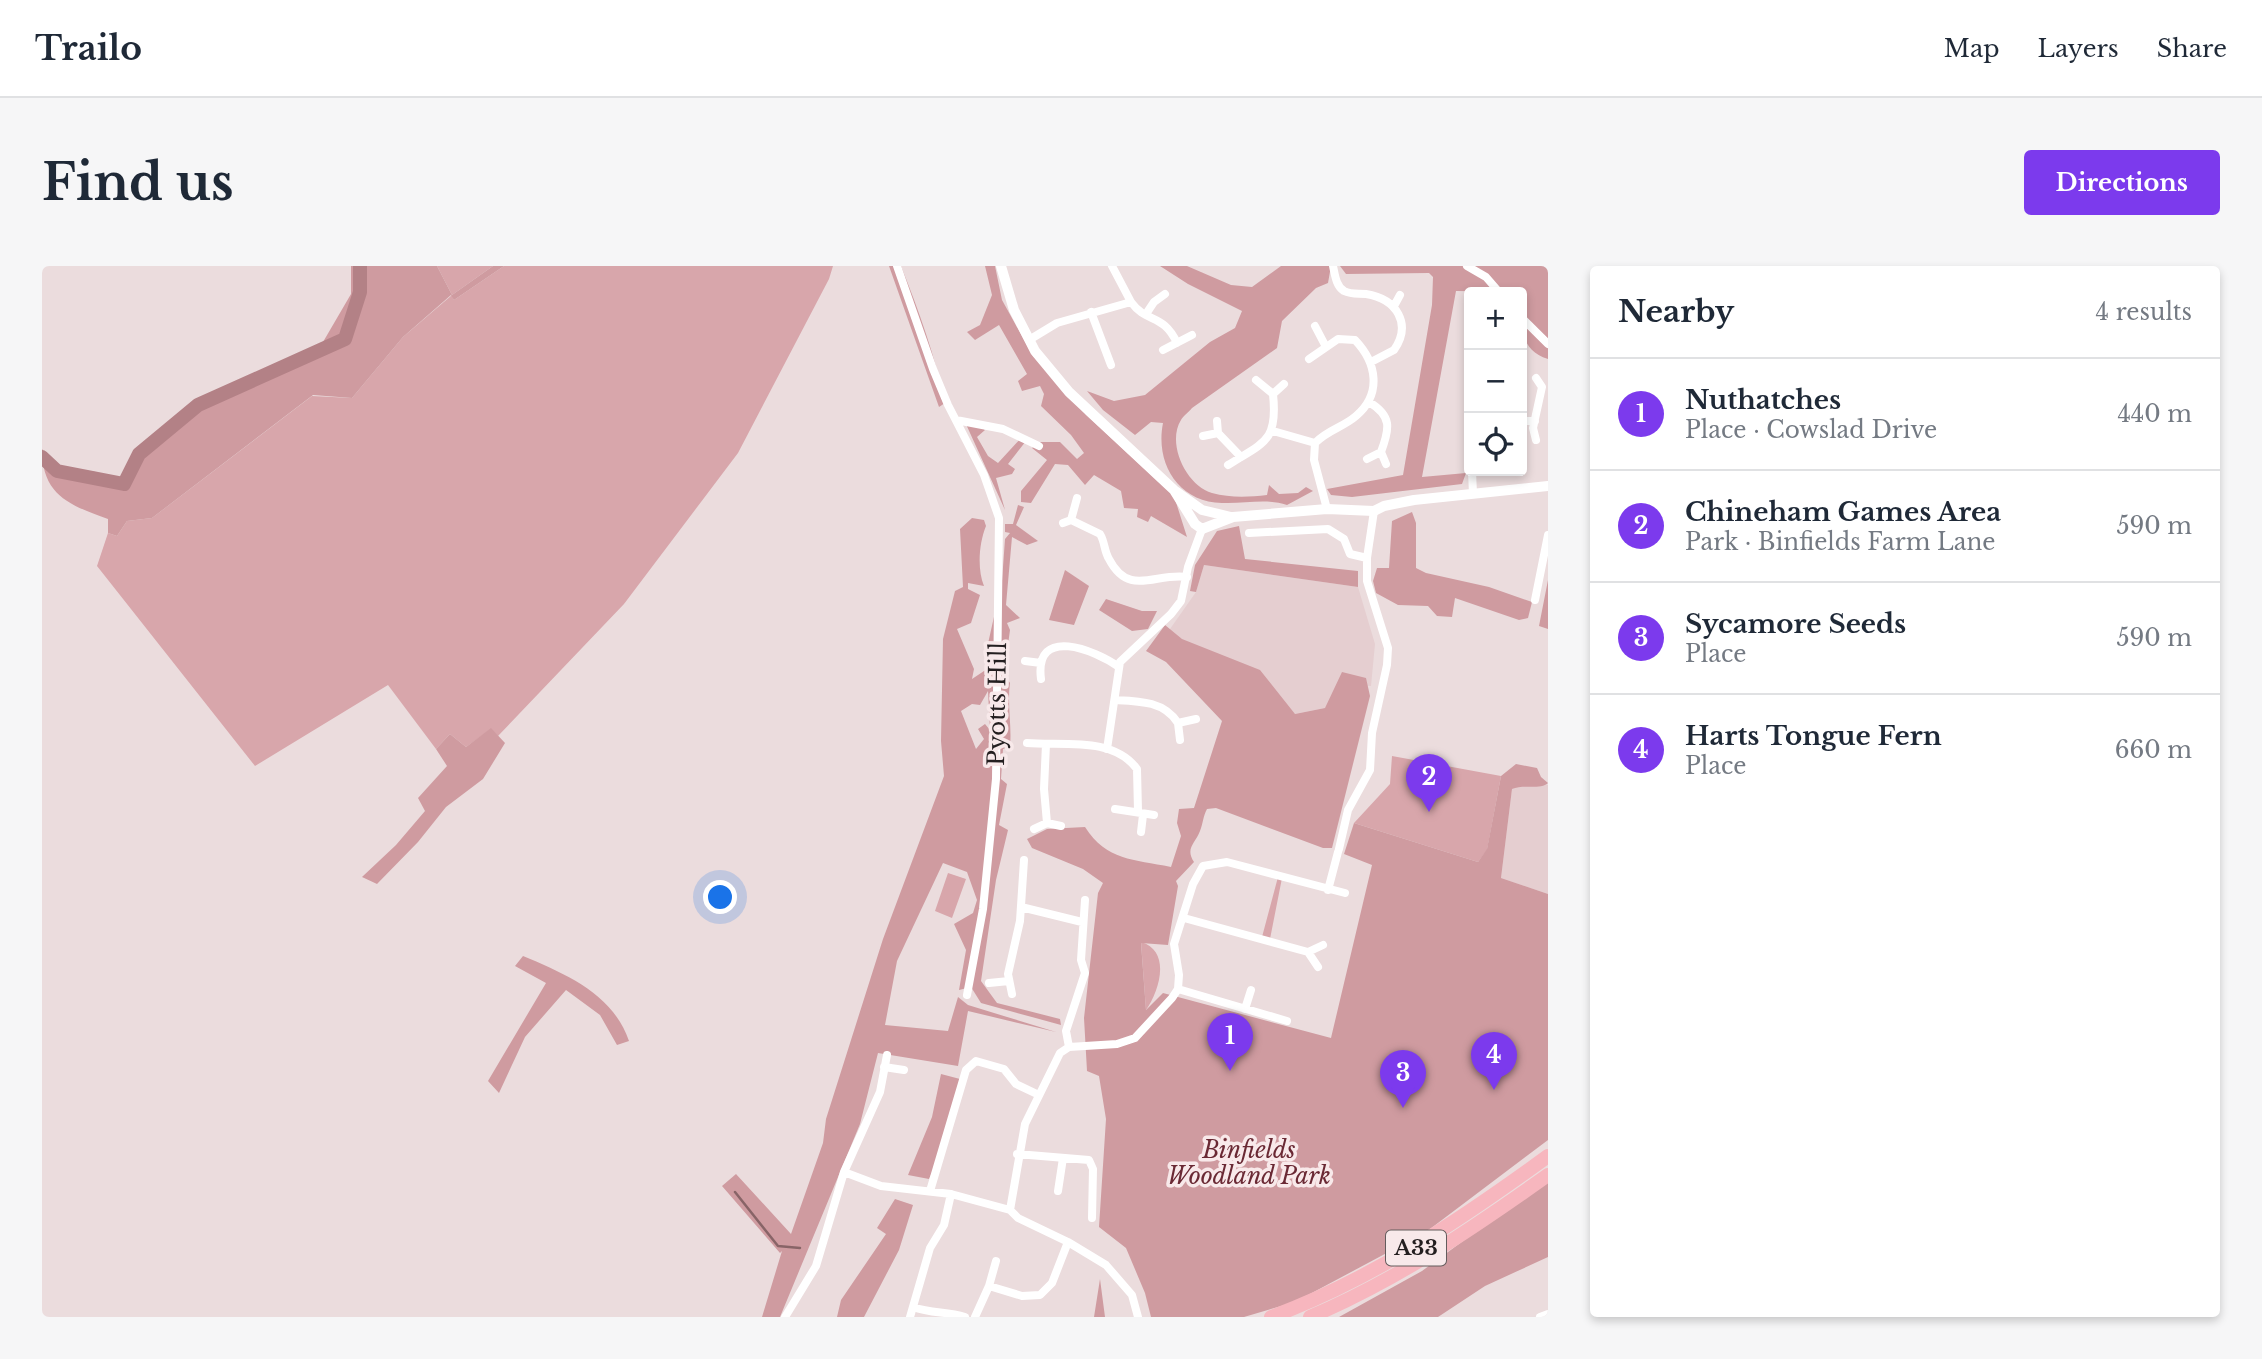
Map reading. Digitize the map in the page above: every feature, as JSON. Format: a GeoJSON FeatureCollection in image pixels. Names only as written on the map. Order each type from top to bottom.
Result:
{"type":"FeatureCollection","features":[{"type":"Feature","properties":{"kind":"highway","name":"A33"},"geometry":{"type":"LineString","coordinates":[[1271,1317],[1340,1288],[1409,1251],[1548,1156]]}},
{"type":"Feature","properties":{"kind":"highway","name":"A33"},"geometry":{"type":"LineString","coordinates":[[1310,1317],[1383,1283],[1441,1249],[1548,1175]]}},
{"type":"Feature","properties":{"kind":"street","name":"Pyotts Hill"},"geometry":{"type":"LineString","coordinates":[[897,266],[933,369],[996,504],[1000,536],[996,779],[983,909],[967,995]]}},
{"type":"Feature","properties":{"kind":"street"},"geometry":{"type":"LineString","coordinates":[[1001,266],[1014,310],[1029,340],[1069,392],[1174,490],[1206,511],[1213,520],[1201,526]]}},
{"type":"Feature","properties":{"kind":"street"},"geometry":{"type":"LineString","coordinates":[[1112,266],[1131,302],[1146,314],[1169,326],[1177,343]]}},
{"type":"Feature","properties":{"kind":"street"},"geometry":{"type":"LineString","coordinates":[[1467,266],[1486,277],[1495,287]]}},
{"type":"Feature","properties":{"kind":"street"},"geometry":{"type":"LineString","coordinates":[[1333,268],[1338,283],[1345,291],[1374,296],[1394,306],[1403,323],[1400,342],[1394,351],[1371,362]]}},
{"type":"Feature","properties":{"kind":"street"},"geometry":{"type":"LineString","coordinates":[[1146,314],[1153,302],[1165,294]]}},
{"type":"Feature","properties":{"kind":"street"},"geometry":{"type":"LineString","coordinates":[[1394,306],[1400,295]]}},
{"type":"Feature","properties":{"kind":"street"},"geometry":{"type":"LineString","coordinates":[[1029,340],[1057,323],[1131,302]]}},
{"type":"Feature","properties":{"kind":"street"},"geometry":{"type":"LineString","coordinates":[[1091,312],[1111,365]]}},
{"type":"Feature","properties":{"kind":"street"},"geometry":{"type":"LineString","coordinates":[[1527,323],[1548,344]]}},
{"type":"Feature","properties":{"kind":"street"},"geometry":{"type":"LineString","coordinates":[[1315,326],[1325,345]]}},
{"type":"Feature","properties":{"kind":"street"},"geometry":{"type":"LineString","coordinates":[[1163,350],[1192,335]]}},
{"type":"Feature","properties":{"kind":"street"},"geometry":{"type":"LineString","coordinates":[[1309,359],[1325,345],[1338,339],[1355,341],[1371,362],[1374,386],[1369,402],[1354,418],[1332,428],[1315,443],[1314,460],[1327,509]]}},
{"type":"Feature","properties":{"kind":"street"},"geometry":{"type":"LineString","coordinates":[[1536,378],[1545,388],[1535,421],[1536,440]]}},
{"type":"Feature","properties":{"kind":"street"},"geometry":{"type":"LineString","coordinates":[[1256,380],[1273,394]]}},
{"type":"Feature","properties":{"kind":"street"},"geometry":{"type":"LineString","coordinates":[[1228,465],[1269,438],[1273,430],[1273,394],[1284,384]]}},
{"type":"Feature","properties":{"kind":"street"},"geometry":{"type":"LineString","coordinates":[[1369,402],[1386,416],[1388,423],[1381,452],[1386,464]]}},
{"type":"Feature","properties":{"kind":"street"},"geometry":{"type":"LineString","coordinates":[[955,420],[1003,429],[1038,446]]}},
{"type":"Feature","properties":{"kind":"street"},"geometry":{"type":"LineString","coordinates":[[1217,421],[1217,433],[1241,457]]}},
{"type":"Feature","properties":{"kind":"street"},"geometry":{"type":"LineString","coordinates":[[1527,421],[1535,421]]}},
{"type":"Feature","properties":{"kind":"street"},"geometry":{"type":"LineString","coordinates":[[1273,430],[1315,443]]}},
{"type":"Feature","properties":{"kind":"street"},"geometry":{"type":"LineString","coordinates":[[1203,436],[1217,433]]}},
{"type":"Feature","properties":{"kind":"street"},"geometry":{"type":"LineString","coordinates":[[1367,459],[1381,452]]}},
{"type":"Feature","properties":{"kind":"street"},"geometry":{"type":"LineString","coordinates":[[1472,476],[1473,494]]}},
{"type":"Feature","properties":{"kind":"street"},"geometry":{"type":"LineString","coordinates":[[1201,526],[1233,517],[1327,509],[1374,511],[1384,506],[1414,500],[1548,486]]}},
{"type":"Feature","properties":{"kind":"street"},"geometry":{"type":"LineString","coordinates":[[1174,490],[1201,526]]}},
{"type":"Feature","properties":{"kind":"street"},"geometry":{"type":"LineString","coordinates":[[1077,498],[1067,521],[1100,534],[1108,558],[1121,575],[1145,583],[1165,576],[1187,577]]}},
{"type":"Feature","properties":{"kind":"street"},"geometry":{"type":"LineString","coordinates":[[1107,749],[1119,667],[1127,654],[1171,614],[1185,592],[1201,526],[1194,515],[1206,511],[1233,517]]}},
{"type":"Feature","properties":{"kind":"street"},"geometry":{"type":"LineString","coordinates":[[1328,890],[1348,810],[1370,769],[1372,733],[1387,665],[1388,648],[1367,581],[1367,558],[1374,511]]}},
{"type":"Feature","properties":{"kind":"street"},"geometry":{"type":"LineString","coordinates":[[1250,533],[1328,529],[1345,539],[1350,554],[1367,558]]}},
{"type":"Feature","properties":{"kind":"street"},"geometry":{"type":"LineString","coordinates":[[1535,600],[1548,535]]}},
{"type":"Feature","properties":{"kind":"street"},"geometry":{"type":"LineString","coordinates":[[1041,679],[1041,663],[1052,650],[1066,645],[1096,654],[1119,667]]}},
{"type":"Feature","properties":{"kind":"street"},"geometry":{"type":"LineString","coordinates":[[1025,661],[1041,663]]}},
{"type":"Feature","properties":{"kind":"street"},"geometry":{"type":"LineString","coordinates":[[1115,700],[1155,704],[1178,723],[1180,740]]}},
{"type":"Feature","properties":{"kind":"street"},"geometry":{"type":"LineString","coordinates":[[1178,723],[1196,719]]}},
{"type":"Feature","properties":{"kind":"street"},"geometry":{"type":"LineString","coordinates":[[1027,743],[1076,744],[1107,749],[1132,763],[1137,769],[1141,832]]}},
{"type":"Feature","properties":{"kind":"street"},"geometry":{"type":"LineString","coordinates":[[1046,744],[1044,789],[1047,823]]}},
{"type":"Feature","properties":{"kind":"street"},"geometry":{"type":"LineString","coordinates":[[1115,809],[1154,814]]}},
{"type":"Feature","properties":{"kind":"street"},"geometry":{"type":"LineString","coordinates":[[1034,829],[1047,823],[1061,826]]}},
{"type":"Feature","properties":{"kind":"street"},"geometry":{"type":"LineString","coordinates":[[1012,994],[1009,981],[1021,907],[1024,860]]}},
{"type":"Feature","properties":{"kind":"street"},"geometry":{"type":"LineString","coordinates":[[1010,1210],[1017,1154],[1025,1124],[1060,1052],[1069,1047],[1108,1046],[1135,1038],[1178,989],[1174,944],[1197,874],[1203,866],[1213,862],[1242,866],[1345,894]]}},
{"type":"Feature","properties":{"kind":"street"},"geometry":{"type":"LineString","coordinates":[[1069,1047],[1066,1031],[1085,973],[1081,960],[1085,901]]}},
{"type":"Feature","properties":{"kind":"street"},"geometry":{"type":"LineString","coordinates":[[1021,907],[1082,922]]}},
{"type":"Feature","properties":{"kind":"street"},"geometry":{"type":"LineString","coordinates":[[1184,918],[1308,952],[1323,945]]}},
{"type":"Feature","properties":{"kind":"street"},"geometry":{"type":"LineString","coordinates":[[1308,952],[1318,967]]}},
{"type":"Feature","properties":{"kind":"street"},"geometry":{"type":"LineString","coordinates":[[989,983],[1009,981]]}},
{"type":"Feature","properties":{"kind":"street"},"geometry":{"type":"LineString","coordinates":[[1178,989],[1287,1021]]}},
{"type":"Feature","properties":{"kind":"street"},"geometry":{"type":"LineString","coordinates":[[1245,1009],[1251,990]]}},
{"type":"Feature","properties":{"kind":"street"},"geometry":{"type":"LineString","coordinates":[[785,1317],[816,1266],[844,1172],[880,1092],[887,1055]]}},
{"type":"Feature","properties":{"kind":"street"},"geometry":{"type":"LineString","coordinates":[[930,1191],[966,1069],[971,1064],[976,1061],[1003,1069],[1016,1084],[1039,1094]]}},
{"type":"Feature","properties":{"kind":"street"},"geometry":{"type":"LineString","coordinates":[[884,1067],[904,1070]]}},
{"type":"Feature","properties":{"kind":"street"},"geometry":{"type":"LineString","coordinates":[[1017,1154],[1089,1160],[1093,1169],[1092,1218]]}},
{"type":"Feature","properties":{"kind":"street"},"geometry":{"type":"LineString","coordinates":[[1058,1191],[1063,1158]]}},
{"type":"Feature","properties":{"kind":"street"},"geometry":{"type":"LineString","coordinates":[[844,1172],[881,1186],[930,1191],[1010,1210],[1018,1218],[1068,1242],[1105,1265],[1132,1295],[1138,1317]]}},
{"type":"Feature","properties":{"kind":"street"},"geometry":{"type":"LineString","coordinates":[[910,1317],[930,1248],[944,1225],[951,1195]]}},
{"type":"Feature","properties":{"kind":"street"},"geometry":{"type":"LineString","coordinates":[[989,1286],[1022,1296],[1040,1295],[1052,1283],[1068,1242]]}},
{"type":"Feature","properties":{"kind":"street"},"geometry":{"type":"LineString","coordinates":[[975,1317],[989,1286],[996,1261]]}},
{"type":"Feature","properties":{"kind":"street"},"geometry":{"type":"LineString","coordinates":[[913,1307],[932,1314],[945,1312],[965,1317]]}},
{"type":"Feature","properties":{"kind":"street"},"geometry":{"type":"LineString","coordinates":[[1541,1317],[1548,1314]]}},
{"type":"Feature","properties":{"kind":"shaded area"},"geometry":{"type":"Polygon","coordinates":[[[437,266],[493,266],[452,295],[437,266]]]}},
{"type":"Feature","properties":{"kind":"shaded area"},"geometry":{"type":"Polygon","coordinates":[[[504,266],[833,266],[829,279],[738,453],[624,604],[498,736],[491,729],[466,747],[450,734],[436,749],[388,685],[255,766],[97,566],[108,533],[117,536],[127,521],[152,518],[312,396],[352,398],[403,337],[452,295],[454,300],[504,266]]]}},
{"type":"Feature","properties":{"kind":"shaded area"},"geometry":{"type":"Polygon","coordinates":[[[1204,565],[1358,587],[1375,644],[1371,686],[1348,685],[1325,708],[1295,714],[1163,639],[1196,592],[1204,565]]]}},
{"type":"Feature","properties":{"kind":"shaded area"},"geometry":{"type":"Polygon","coordinates":[[[1392,756],[1501,776],[1487,850],[1478,862],[1354,823],[1390,784],[1392,756]]]}},
{"type":"Feature","properties":{"kind":"shaded area"},"geometry":{"type":"Polygon","coordinates":[[[1522,785],[1548,785],[1548,894],[1501,878],[1512,789],[1522,785]]]}},
{"type":"Feature","properties":{"kind":"shaded area"},"geometry":{"type":"Polygon","coordinates":[[[948,873],[966,879],[952,918],[935,911],[948,873]]]}},
{"type":"Feature","properties":{"kind":"shaded area"},"geometry":{"type":"Polygon","coordinates":[[[1278,877],[1282,878],[1270,939],[1262,937],[1278,877]]]}},
{"type":"Feature","properties":{"kind":"shaded area"},"geometry":{"type":"Polygon","coordinates":[[[1141,942],[1151,947],[1160,963],[1158,983],[1146,1010],[1141,942]]]}},
{"type":"Feature","properties":{"kind":"green space"},"geometry":{"type":"Polygon","coordinates":[[[351,266],[437,266],[452,295],[493,266],[504,266],[454,300],[451,295],[403,337],[352,398],[313,395],[152,518],[127,521],[117,536],[108,533],[108,519],[70,503],[53,488],[43,465],[42,449],[56,466],[96,472],[119,483],[158,432],[245,381],[323,342],[351,294],[351,266]]]}},
{"type":"Feature","properties":{"kind":"green space"},"geometry":{"type":"Polygon","coordinates":[[[889,266],[901,266],[920,317],[945,403],[939,407],[889,266]]]}},
{"type":"Feature","properties":{"kind":"green space"},"geometry":{"type":"Polygon","coordinates":[[[985,266],[995,266],[1002,300],[1033,356],[1086,415],[1174,496],[1187,537],[1151,516],[1148,522],[1137,517],[1138,509],[1124,508],[1121,491],[1094,475],[1085,485],[1068,465],[1055,464],[1031,503],[1021,502],[1021,491],[1047,460],[1032,448],[1039,442],[1060,442],[1077,459],[1084,453],[1071,435],[1041,406],[1044,394],[1040,386],[1022,391],[1018,381],[1027,374],[999,325],[975,340],[967,332],[980,325],[992,295],[985,266]]]}},
{"type":"Feature","properties":{"kind":"green space"},"geometry":{"type":"Polygon","coordinates":[[[1160,266],[1187,266],[1231,285],[1252,287],[1281,266],[1331,266],[1328,283],[1316,288],[1282,321],[1277,348],[1192,408],[1181,420],[1176,441],[1187,473],[1203,489],[1212,493],[1240,497],[1267,495],[1269,485],[1279,494],[1298,493],[1306,487],[1313,491],[1287,505],[1263,502],[1222,503],[1193,496],[1173,478],[1167,466],[1161,438],[1163,423],[1151,422],[1135,435],[1103,410],[1087,391],[1114,401],[1145,395],[1210,342],[1235,328],[1242,311],[1188,284],[1160,266]]]}},
{"type":"Feature","properties":{"kind":"green space"},"geometry":{"type":"Polygon","coordinates":[[[1340,266],[1548,266],[1548,359],[1530,348],[1527,343],[1527,287],[1464,287],[1464,291],[1456,291],[1422,477],[1464,473],[1462,484],[1352,497],[1331,495],[1327,489],[1403,475],[1432,305],[1433,277],[1429,273],[1346,274],[1340,266]]]}},
{"type":"Feature","properties":{"kind":"green space"},"geometry":{"type":"Polygon","coordinates":[[[965,422],[977,423],[985,430],[977,437],[988,456],[998,463],[1021,438],[1026,441],[1008,464],[1015,469],[1012,474],[996,478],[1005,510],[965,422]]]}},
{"type":"Feature","properties":{"kind":"green space"},"geometry":{"type":"Polygon","coordinates":[[[1018,505],[1024,507],[1016,525],[1038,541],[1027,545],[1012,537],[1006,605],[1020,618],[1007,623],[1010,630],[1004,674],[1010,683],[1010,747],[1003,749],[1001,779],[1007,784],[999,825],[1008,830],[996,880],[981,981],[997,1003],[1060,1019],[1061,1025],[981,1003],[971,987],[959,990],[966,950],[954,924],[973,913],[977,900],[967,872],[943,863],[897,961],[885,1025],[948,1031],[958,997],[968,1005],[1056,1032],[968,1011],[958,1066],[878,1053],[860,1124],[780,1317],[762,1317],[782,1251],[780,1253],[722,1186],[736,1174],[791,1234],[823,1143],[826,1119],[883,939],[944,776],[941,741],[943,639],[955,591],[963,587],[960,529],[972,518],[984,520],[986,526],[980,556],[980,572],[984,586],[968,583],[968,589],[980,595],[971,623],[957,629],[974,669],[972,679],[993,665],[987,648],[1002,581],[1005,539],[1010,533],[1005,532],[1005,524],[1013,524],[1018,505]],[[988,691],[980,705],[972,704],[961,711],[976,749],[984,739],[978,729],[985,724],[990,730],[988,691]]]}},
{"type":"Feature","properties":{"kind":"green space"},"geometry":{"type":"Polygon","coordinates":[[[1412,512],[1416,523],[1416,568],[1426,573],[1489,587],[1532,602],[1528,618],[1519,620],[1455,598],[1452,617],[1437,616],[1428,606],[1398,605],[1376,593],[1373,581],[1377,568],[1389,568],[1392,521],[1412,512]]]}},
{"type":"Feature","properties":{"kind":"green space"},"geometry":{"type":"Polygon","coordinates":[[[1239,526],[1245,559],[1358,571],[1358,587],[1204,565],[1196,592],[1190,591],[1195,565],[1217,531],[1239,526]]]}},
{"type":"Feature","properties":{"kind":"green space"},"geometry":{"type":"Polygon","coordinates":[[[1065,570],[1089,586],[1074,625],[1049,620],[1065,570]]]}},
{"type":"Feature","properties":{"kind":"green space"},"geometry":{"type":"Polygon","coordinates":[[[1548,580],[1548,629],[1539,626],[1548,580]]]}},
{"type":"Feature","properties":{"kind":"green space"},"geometry":{"type":"Polygon","coordinates":[[[1106,599],[1142,611],[1157,611],[1148,629],[1132,631],[1099,610],[1106,599]]]}},
{"type":"Feature","properties":{"kind":"green space","name":"Binfields Woodland Park"},"geometry":{"type":"Polygon","coordinates":[[[1165,625],[1182,639],[1260,670],[1295,714],[1325,708],[1342,672],[1366,678],[1370,696],[1332,848],[1323,848],[1216,808],[1207,809],[1190,853],[1194,862],[1176,881],[1178,886],[1168,945],[1141,943],[1146,1010],[1163,993],[1331,1038],[1372,865],[1344,854],[1354,823],[1478,862],[1487,849],[1501,776],[1516,764],[1537,768],[1548,783],[1512,789],[1501,878],[1548,894],[1548,1140],[1426,1232],[1295,1302],[1244,1317],[1151,1317],[1145,1293],[1126,1248],[1099,1227],[1106,1119],[1099,1076],[1087,1071],[1084,1018],[1098,893],[1103,883],[1083,869],[1032,848],[1027,839],[1047,829],[1085,827],[1102,846],[1122,857],[1171,867],[1181,836],[1177,823],[1179,809],[1194,808],[1222,721],[1166,662],[1146,651],[1165,625]]]}},
{"type":"Feature","properties":{"kind":"green space"},"geometry":{"type":"Polygon","coordinates":[[[491,728],[505,743],[483,779],[446,807],[418,842],[377,884],[362,877],[396,845],[425,811],[418,798],[447,766],[436,749],[450,734],[466,747],[491,728]]]}},
{"type":"Feature","properties":{"kind":"green space"},"geometry":{"type":"Polygon","coordinates":[[[523,956],[571,978],[600,998],[612,1010],[629,1041],[617,1045],[600,1015],[566,990],[525,1037],[499,1093],[488,1081],[546,983],[515,966],[523,956]]]}},
{"type":"Feature","properties":{"kind":"green space"},"geometry":{"type":"Polygon","coordinates":[[[941,1074],[960,1079],[949,1134],[929,1179],[908,1175],[932,1117],[941,1074]]]}},
{"type":"Feature","properties":{"kind":"green space"},"geometry":{"type":"Polygon","coordinates":[[[1548,1179],[1548,1257],[1485,1286],[1438,1317],[1339,1317],[1422,1271],[1548,1179]]]}},
{"type":"Feature","properties":{"kind":"green space"},"geometry":{"type":"Polygon","coordinates":[[[895,1199],[913,1205],[899,1250],[864,1317],[837,1317],[841,1300],[886,1234],[877,1228],[895,1199]]]}},
{"type":"Feature","properties":{"kind":"green space"},"geometry":{"type":"Polygon","coordinates":[[[1100,1279],[1105,1317],[1094,1317],[1100,1279]]]}},
{"type":"Feature","properties":{"kind":"waterway"},"geometry":{"type":"LineString","coordinates":[[42,457],[57,471],[124,484],[139,454],[198,405],[345,339],[360,292],[360,266]]}},
{"type":"Feature","properties":{"kind":"waterway"},"geometry":{"type":"LineString","coordinates":[[735,1192],[778,1246],[800,1248]]}},
{"type":"Feature","properties":{"kind":"place","name":"Chineham Games Area"},"geometry":{"type":"Point","coordinates":[1429,812]}},
{"type":"Feature","properties":{"kind":"place","name":"Nuthatches"},"geometry":{"type":"Point","coordinates":[1230,1071]}},
{"type":"Feature","properties":{"kind":"place","name":"Harts Tongue Fern"},"geometry":{"type":"Point","coordinates":[1494,1090]}},
{"type":"Feature","properties":{"kind":"place","name":"Sycamore Seeds"},"geometry":{"type":"Point","coordinates":[1403,1108]}}]}
